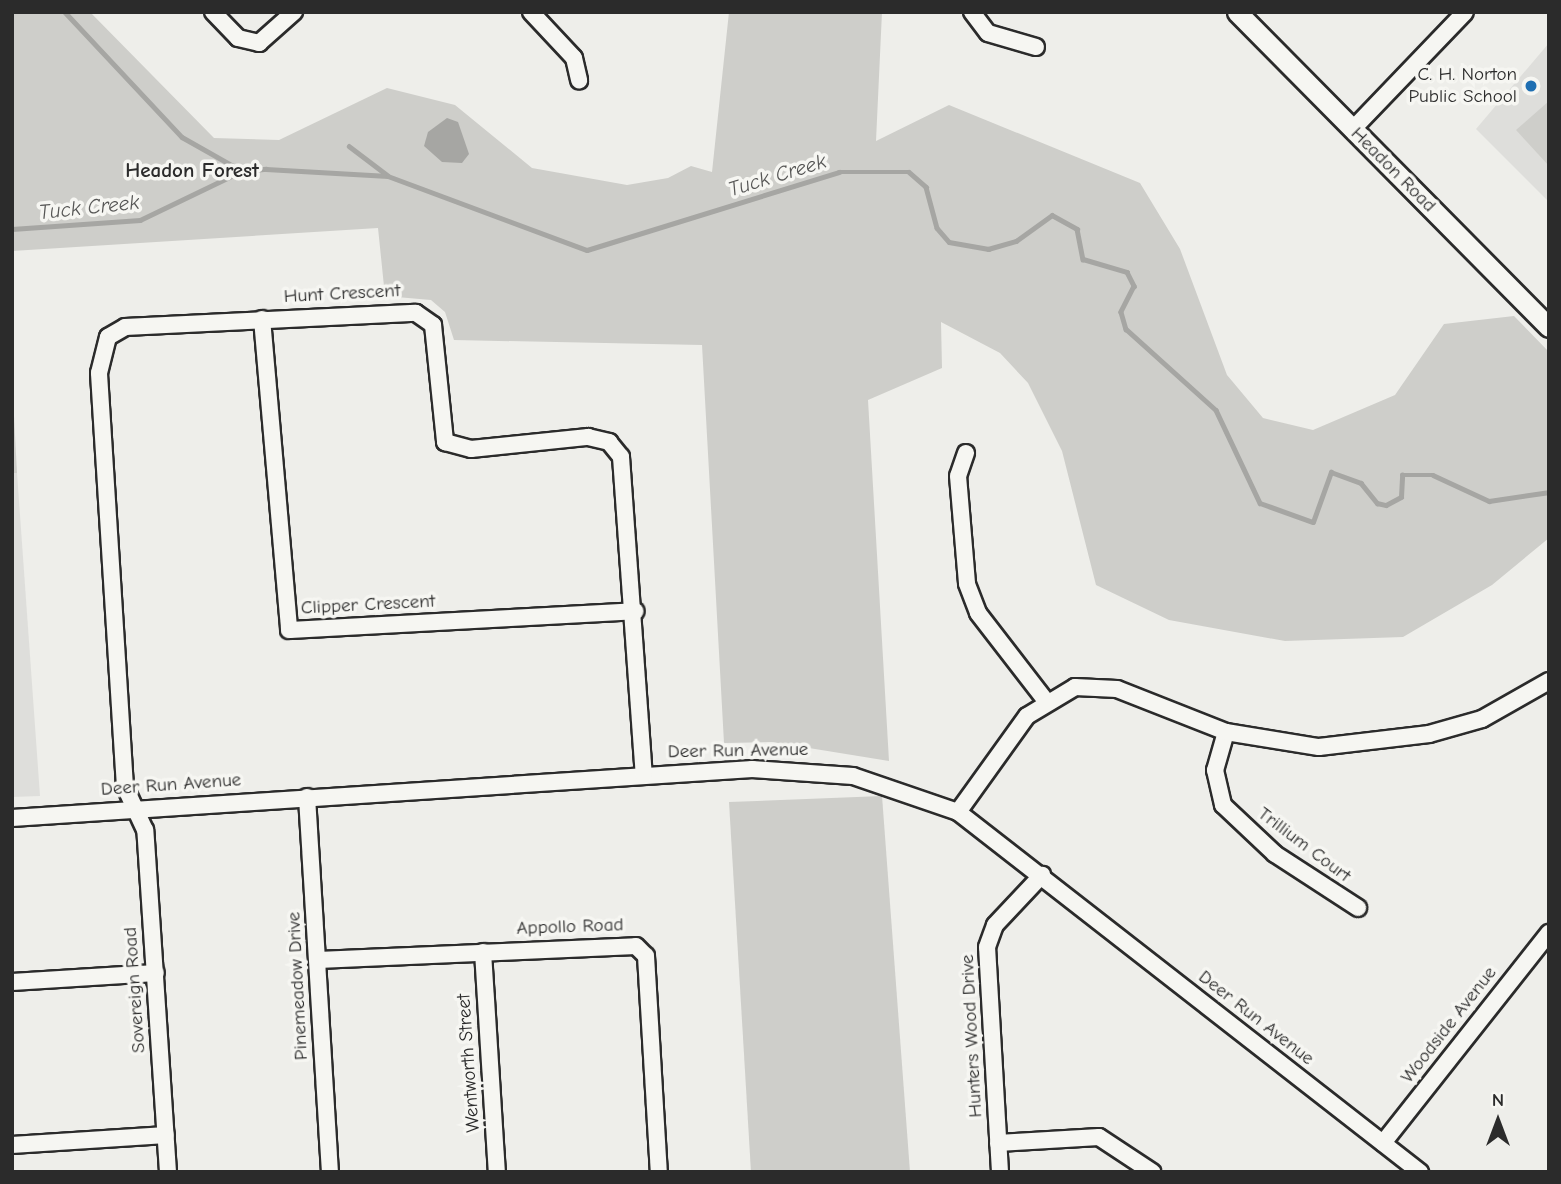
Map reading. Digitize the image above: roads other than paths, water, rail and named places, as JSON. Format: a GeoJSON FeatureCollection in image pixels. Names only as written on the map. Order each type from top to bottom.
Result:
{"type":"FeatureCollection","features":[{"type":"Feature","properties":{"kind":"street"},"geometry":{"type":"LineString","coordinates":[[213,12],[238,38],[259,43],[294,12]]}},
{"type":"Feature","properties":{"kind":"street"},"geometry":{"type":"LineString","coordinates":[[531,12],[574,58],[579,80]]}},
{"type":"Feature","properties":{"kind":"street"},"geometry":{"type":"LineString","coordinates":[[972,12],[988,33],[1036,47]]}},
{"type":"Feature","properties":{"kind":"street","name":"Headon Road"},"geometry":{"type":"LineString","coordinates":[[1237,12],[1549,327]]}},
{"type":"Feature","properties":{"kind":"street"},"geometry":{"type":"LineString","coordinates":[[1352,130],[1465,12]]}},
{"type":"Feature","properties":{"kind":"street","name":"Hunt Crescent"},"geometry":{"type":"LineString","coordinates":[[136,808],[125,787],[101,351],[108,337],[125,327],[416,313],[433,325],[445,442],[471,449],[588,438],[609,442],[621,457],[635,611],[644,775]]}},
{"type":"Feature","properties":{"kind":"street","name":"Clipper Crescent"},"geometry":{"type":"LineString","coordinates":[[262,319],[289,630],[635,611]]}},
{"type":"Feature","properties":{"kind":"street"},"geometry":{"type":"LineString","coordinates":[[966,453],[958,476],[967,584],[978,613],[1045,701]]}},
{"type":"Feature","properties":{"kind":"street"},"geometry":{"type":"LineString","coordinates":[[958,812],[1027,716],[1045,701],[1075,687],[1117,690],[1226,732],[1320,747],[1375,744],[1482,719],[1549,681]]}},
{"type":"Feature","properties":{"kind":"street","name":"Trillium Court"},"geometry":{"type":"LineString","coordinates":[[1226,732],[1214,770],[1223,805],[1275,854],[1358,908]]}},
{"type":"Feature","properties":{"kind":"street","name":"Deer Run Avenue"},"geometry":{"type":"LineString","coordinates":[[12,818],[795,767],[853,776],[958,812],[1420,1172]]}},
{"type":"Feature","properties":{"kind":"street","name":"Pinemeadow Drive"},"geometry":{"type":"LineString","coordinates":[[307,797],[330,1172]]}},
{"type":"Feature","properties":{"kind":"street","name":"Sovereign Road"},"geometry":{"type":"LineString","coordinates":[[136,808],[145,830],[168,1172]]}},
{"type":"Feature","properties":{"kind":"street","name":"Hunters Wood Drive"},"geometry":{"type":"LineString","coordinates":[[1000,1172],[988,947],[995,925],[1042,875]]}},
{"type":"Feature","properties":{"kind":"street","name":"Woodside Avenue"},"geometry":{"type":"LineString","coordinates":[[1383,1143],[1549,933]]}},
{"type":"Feature","properties":{"kind":"street","name":"Appollo Road"},"geometry":{"type":"LineString","coordinates":[[318,960],[620,942],[646,956],[659,1172]]}},
{"type":"Feature","properties":{"kind":"street","name":"Wentworth Street"},"geometry":{"type":"LineString","coordinates":[[483,952],[497,1172]]}},
{"type":"Feature","properties":{"kind":"street"},"geometry":{"type":"LineString","coordinates":[[12,982],[156,973]]}},
{"type":"Feature","properties":{"kind":"street"},"geometry":{"type":"LineString","coordinates":[[12,1145],[166,1135]]}},
{"type":"Feature","properties":{"kind":"street"},"geometry":{"type":"LineString","coordinates":[[998,1143],[1099,1137],[1153,1172]]}},
{"type":"Feature","properties":{"kind":"waterway","name":"Tuck Creek"},"geometry":{"type":"LineString","coordinates":[[65,12],[182,137],[242,171]]}},
{"type":"Feature","properties":{"kind":"waterway","name":"Tuck Creek"},"geometry":{"type":"LineString","coordinates":[[349,146],[387,175]]}},
{"type":"Feature","properties":{"kind":"waterway","name":"Tuck Creek"},"geometry":{"type":"LineString","coordinates":[[12,229],[140,220],[242,171],[266,169],[388,176],[587,250],[839,172],[909,172],[926,187],[937,228],[949,242],[988,249],[1016,241],[1052,215],[1077,229],[1083,259],[1127,272],[1134,286],[1121,312],[1126,329],[1216,410],[1260,503],[1313,522],[1331,472],[1361,483],[1377,503],[1386,505],[1401,497],[1402,475],[1433,475],[1489,501],[1549,492]]}},
{"type":"Feature","properties":{"kind":"place","name":"C. H. Norton Public School"},"geometry":{"type":"Point","coordinates":[1531,86]}},
{"type":"Feature","properties":{"kind":"district","name":"Headon Forest"},"geometry":{"type":"Point","coordinates":[192,170]}}]}
